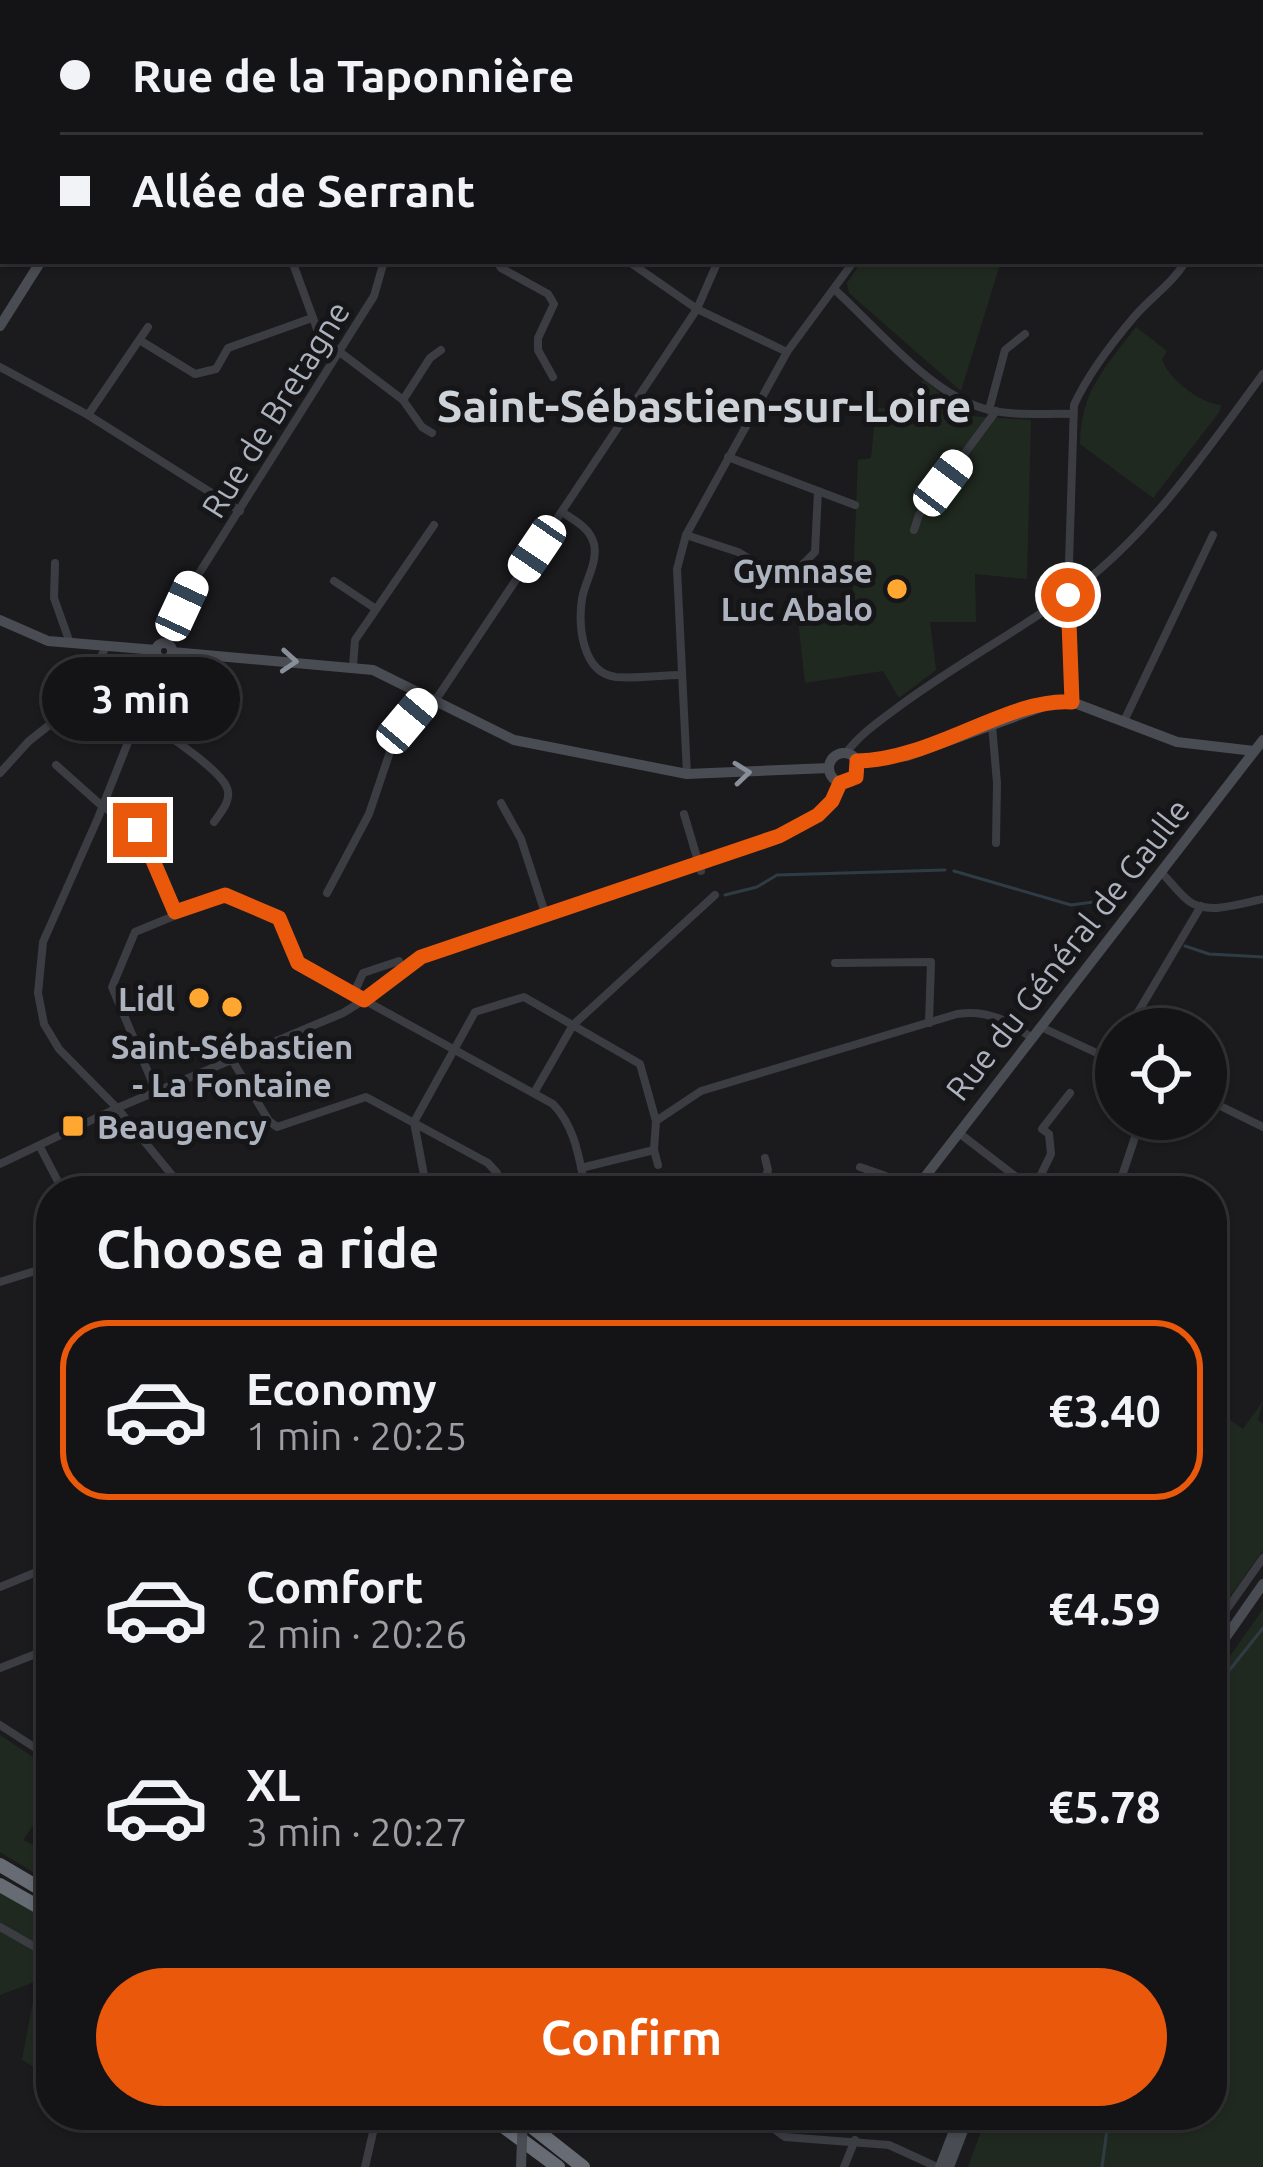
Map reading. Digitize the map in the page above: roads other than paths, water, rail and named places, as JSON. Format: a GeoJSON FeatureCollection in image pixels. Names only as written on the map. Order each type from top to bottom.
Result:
{"type":"FeatureCollection","features":[{"type":"Feature","properties":{"kind":"highway"},"geometry":{"type":"LineString","coordinates":[[0,1865],[36,1886]]}},
{"type":"Feature","properties":{"kind":"highway"},"geometry":{"type":"LineString","coordinates":[[0,1885],[36,1905]]}},
{"type":"Feature","properties":{"kind":"highway"},"geometry":{"type":"LineString","coordinates":[[508,2130],[558,2167]]}},
{"type":"Feature","properties":{"kind":"highway"},"geometry":{"type":"LineString","coordinates":[[538,2130],[577,2162],[593,2167]]}},
{"type":"Feature","properties":{"kind":"street"},"geometry":{"type":"LineString","coordinates":[[0,326],[39,264]]}},
{"type":"Feature","properties":{"kind":"street"},"geometry":{"type":"LineString","coordinates":[[293,264],[320,337],[403,400],[422,428],[432,433]]}},
{"type":"Feature","properties":{"kind":"street","name":"Rue de Bretagne"},"geometry":{"type":"LineString","coordinates":[[172,1176],[51,1038],[38,993],[43,942],[193,583],[374,296],[383,264]]}},
{"type":"Feature","properties":{"kind":"street"},"geometry":{"type":"LineString","coordinates":[[499,264],[548,294],[554,304],[538,338],[538,350],[553,376]]}},
{"type":"Feature","properties":{"kind":"street"},"geometry":{"type":"LineString","coordinates":[[632,264],[697,309],[787,352]]}},
{"type":"Feature","properties":{"kind":"street"},"geometry":{"type":"LineString","coordinates":[[327,893],[369,814],[394,740],[431,699],[562,512],[697,309],[717,264]]}},
{"type":"Feature","properties":{"kind":"street"},"geometry":{"type":"LineString","coordinates":[[687,775],[677,569],[686,535],[787,352],[852,264]]}},
{"type":"Feature","properties":{"kind":"street"},"geometry":{"type":"LineString","coordinates":[[1072,702],[1068,595],[1072,414],[1082,388],[1136,315],[1175,279],[1184,264]]}},
{"type":"Feature","properties":{"kind":"street"},"geometry":{"type":"LineString","coordinates":[[835,289],[933,380],[961,399],[992,410],[1072,414]]}},
{"type":"Feature","properties":{"kind":"street"},"geometry":{"type":"LineString","coordinates":[[141,341],[195,374],[216,369],[227,348],[312,318]]}},
{"type":"Feature","properties":{"kind":"street"},"geometry":{"type":"LineString","coordinates":[[88,415],[148,327]]}},
{"type":"Feature","properties":{"kind":"street"},"geometry":{"type":"LineString","coordinates":[[914,530],[992,410],[1005,350],[1025,334]]}},
{"type":"Feature","properties":{"kind":"street"},"geometry":{"type":"LineString","coordinates":[[403,400],[440,350]]}},
{"type":"Feature","properties":{"kind":"street"},"geometry":{"type":"LineString","coordinates":[[0,367],[88,415],[240,511]]}},
{"type":"Feature","properties":{"kind":"street"},"geometry":{"type":"LineString","coordinates":[[858,767],[853,781],[840,783],[829,768],[834,757],[846,753],[856,739],[933,681],[1068,595],[1113,557],[1171,496],[1261,380]]}},
{"type":"Feature","properties":{"kind":"street"},"geometry":{"type":"LineString","coordinates":[[728,457],[855,505]]}},
{"type":"Feature","properties":{"kind":"street"},"geometry":{"type":"LineString","coordinates":[[686,535],[738,552],[759,565],[799,568],[815,552],[818,491]]}},
{"type":"Feature","properties":{"kind":"street"},"geometry":{"type":"LineString","coordinates":[[562,512],[587,530],[594,542],[595,557],[582,599],[581,627],[589,658],[599,671],[613,677],[682,675]]}},
{"type":"Feature","properties":{"kind":"street"},"geometry":{"type":"LineString","coordinates":[[353,666],[355,640],[434,525]]}},
{"type":"Feature","properties":{"kind":"street"},"geometry":{"type":"LineString","coordinates":[[1123,722],[1213,535]]}},
{"type":"Feature","properties":{"kind":"street"},"geometry":{"type":"LineString","coordinates":[[55,563],[55,598],[70,643]]}},
{"type":"Feature","properties":{"kind":"street"},"geometry":{"type":"LineString","coordinates":[[334,581],[376,609]]}},
{"type":"Feature","properties":{"kind":"street"},"geometry":{"type":"LineString","coordinates":[[0,620],[36,637],[70,643],[373,670],[514,740],[687,775],[829,768]]}},
{"type":"Feature","properties":{"kind":"street"},"geometry":{"type":"LineString","coordinates":[[0,773],[76,704],[106,647]]}},
{"type":"Feature","properties":{"kind":"street"},"geometry":{"type":"LineString","coordinates":[[858,767],[907,756],[1047,703],[1072,702],[1177,742],[1258,752]]}},
{"type":"Feature","properties":{"kind":"street"},"geometry":{"type":"LineString","coordinates":[[139,714],[218,774],[228,801],[214,822]]}},
{"type":"Feature","properties":{"kind":"street"},"geometry":{"type":"LineString","coordinates":[[992,723],[996,843]]}},
{"type":"Feature","properties":{"kind":"street","name":"Rue du Général de Gaulle"},"geometry":{"type":"LineString","coordinates":[[925,1176],[1263,740]]}},
{"type":"Feature","properties":{"kind":"street"},"geometry":{"type":"LineString","coordinates":[[846,753],[858,767]]}},
{"type":"Feature","properties":{"kind":"street"},"geometry":{"type":"LineString","coordinates":[[0,755],[10,760]]}},
{"type":"Feature","properties":{"kind":"street"},"geometry":{"type":"LineString","coordinates":[[56,765],[101,806],[140,830],[175,912]]}},
{"type":"Feature","properties":{"kind":"street"},"geometry":{"type":"LineString","coordinates":[[0,1145],[3,1162],[117,1108],[344,1013],[421,957],[751,848],[806,823],[832,801],[840,783]]}},
{"type":"Feature","properties":{"kind":"street"},"geometry":{"type":"LineString","coordinates":[[501,803],[521,839],[544,913]]}},
{"type":"Feature","properties":{"kind":"street"},"geometry":{"type":"LineString","coordinates":[[684,814],[700,868]]}},
{"type":"Feature","properties":{"kind":"street"},"geometry":{"type":"LineString","coordinates":[[1161,872],[1191,903],[1201,906],[1226,907],[1263,899]]}},
{"type":"Feature","properties":{"kind":"street"},"geometry":{"type":"LineString","coordinates":[[156,1091],[112,987],[135,932],[225,895],[279,918],[298,963],[534,1094],[566,1119],[583,1176]]}},
{"type":"Feature","properties":{"kind":"street"},"geometry":{"type":"LineString","coordinates":[[534,1094],[572,1024],[715,895]]}},
{"type":"Feature","properties":{"kind":"street"},"geometry":{"type":"LineString","coordinates":[[1140,1008],[1201,906]]}},
{"type":"Feature","properties":{"kind":"street"},"geometry":{"type":"LineString","coordinates":[[354,993],[363,973],[399,961]]}},
{"type":"Feature","properties":{"kind":"street"},"geometry":{"type":"LineString","coordinates":[[835,963],[931,962],[933,1021]]}},
{"type":"Feature","properties":{"kind":"street"},"geometry":{"type":"LineString","coordinates":[[424,1176],[414,1122],[453,1049],[475,1012],[524,997],[640,1064],[656,1121],[658,1166]]}},
{"type":"Feature","properties":{"kind":"street"},"geometry":{"type":"LineString","coordinates":[[933,1021],[938,1005]]}},
{"type":"Feature","properties":{"kind":"street"},"geometry":{"type":"LineString","coordinates":[[656,1121],[701,1091],[973,1012],[1006,1019],[1033,1038]]}},
{"type":"Feature","properties":{"kind":"street"},"geometry":{"type":"LineString","coordinates":[[1041,1027],[1095,1052]]}},
{"type":"Feature","properties":{"kind":"street"},"geometry":{"type":"LineString","coordinates":[[232,1060],[277,1127],[357,1097],[373,1100],[494,1167],[497,1176]]}},
{"type":"Feature","properties":{"kind":"street"},"geometry":{"type":"LineString","coordinates":[[1043,1176],[1051,1154],[1048,1134],[1042,1129],[1070,1094]]}},
{"type":"Feature","properties":{"kind":"street"},"geometry":{"type":"LineString","coordinates":[[1227,1109],[1263,1126]]}},
{"type":"Feature","properties":{"kind":"street"},"geometry":{"type":"LineString","coordinates":[[958,1133],[1014,1176]]}},
{"type":"Feature","properties":{"kind":"street"},"geometry":{"type":"LineString","coordinates":[[1122,1176],[1134,1140]]}},
{"type":"Feature","properties":{"kind":"street"},"geometry":{"type":"LineString","coordinates":[[40,1147],[55,1176]]}},
{"type":"Feature","properties":{"kind":"street"},"geometry":{"type":"LineString","coordinates":[[581,1168],[654,1150]]}},
{"type":"Feature","properties":{"kind":"street"},"geometry":{"type":"LineString","coordinates":[[765,1158],[766,1176]]}},
{"type":"Feature","properties":{"kind":"street"},"geometry":{"type":"LineString","coordinates":[[860,1167],[882,1176]]}},
{"type":"Feature","properties":{"kind":"street"},"geometry":{"type":"LineString","coordinates":[[0,1282],[36,1271]]}},
{"type":"Feature","properties":{"kind":"street"},"geometry":{"type":"LineString","coordinates":[[1227,1609],[1263,1558]]}},
{"type":"Feature","properties":{"kind":"street"},"geometry":{"type":"LineString","coordinates":[[0,1587],[36,1572]]}},
{"type":"Feature","properties":{"kind":"street"},"geometry":{"type":"LineString","coordinates":[[1227,1636],[1263,1584]]}},
{"type":"Feature","properties":{"kind":"street"},"geometry":{"type":"LineString","coordinates":[[0,1668],[36,1654]]}},
{"type":"Feature","properties":{"kind":"street"},"geometry":{"type":"LineString","coordinates":[[0,1725],[36,1748]]}},
{"type":"Feature","properties":{"kind":"street"},"geometry":{"type":"LineString","coordinates":[[0,1927],[36,1947]]}},
{"type":"Feature","properties":{"kind":"street"},"geometry":{"type":"LineString","coordinates":[[365,2167],[374,2130]]}},
{"type":"Feature","properties":{"kind":"street"},"geometry":{"type":"LineString","coordinates":[[520,2130],[521,2167]]}},
{"type":"Feature","properties":{"kind":"street"},"geometry":{"type":"LineString","coordinates":[[775,2130],[785,2137],[889,2145],[942,2167],[958,2130]]}},
{"type":"Feature","properties":{"kind":"street"},"geometry":{"type":"LineString","coordinates":[[844,2167],[855,2140]]}},
{"type":"Feature","properties":{"kind":"waterway"},"geometry":{"type":"LineString","coordinates":[[725,895],[757,887],[777,875],[945,870]]}},
{"type":"Feature","properties":{"kind":"waterway"},"geometry":{"type":"LineString","coordinates":[[954,871],[1071,905],[1101,901],[1117,910]]}},
{"type":"Feature","properties":{"kind":"waterway"},"geometry":{"type":"LineString","coordinates":[[1185,946],[1209,954],[1263,957]]}},
{"type":"Feature","properties":{"kind":"waterway"},"geometry":{"type":"LineString","coordinates":[[1227,1673],[1263,1628]]}},
{"type":"Feature","properties":{"kind":"waterway"},"geometry":{"type":"LineString","coordinates":[[1102,2167],[1107,2130]]}},
{"type":"Feature","properties":{"kind":"place","name":"Gymnase Luc Abalo"},"geometry":{"type":"Point","coordinates":[897,589]}},
{"type":"Feature","properties":{"kind":"place","name":"Lidl"},"geometry":{"type":"Point","coordinates":[199,998]}},
{"type":"Feature","properties":{"kind":"place","name":"Saint-Sébastien - La Fontaine"},"geometry":{"type":"Point","coordinates":[232,1007]}},
{"type":"Feature","properties":{"kind":"place","name":"Beaugency"},"geometry":{"type":"Point","coordinates":[73,1126]}},
{"type":"Feature","properties":{"kind":"district","name":"Saint-Sébastien-sur-Loire"},"geometry":{"type":"Point","coordinates":[704,405]}}]}
